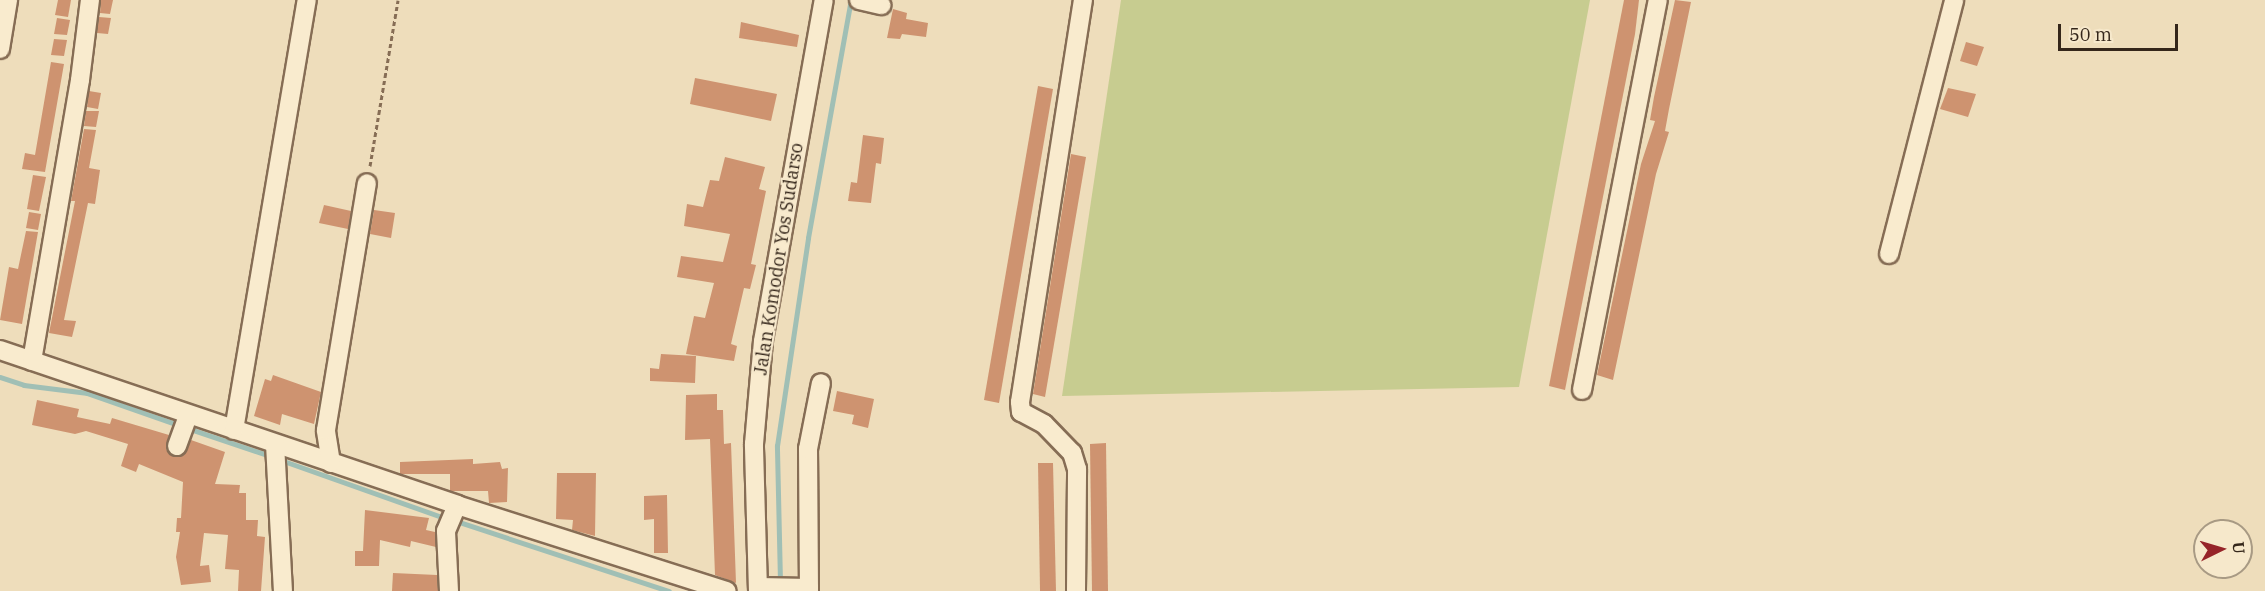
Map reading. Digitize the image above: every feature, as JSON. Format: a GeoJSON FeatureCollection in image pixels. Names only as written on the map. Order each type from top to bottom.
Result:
{"type":"FeatureCollection","features":[{"type":"Feature","properties":{"kind":"street"},"geometry":{"type":"LineString","coordinates":[[0,49],[8,0]]}},
{"type":"Feature","properties":{"kind":"street"},"geometry":{"type":"LineString","coordinates":[[32,361],[80,80],[90,0]]}},
{"type":"Feature","properties":{"kind":"street"},"geometry":{"type":"LineString","coordinates":[[234,430],[307,0]]}},
{"type":"Feature","properties":{"kind":"street","name":"Jalan Komodor Yos Sudarso"},"geometry":{"type":"LineString","coordinates":[[762,589],[754,444],[763,341],[824,0]]}},
{"type":"Feature","properties":{"kind":"street"},"geometry":{"type":"LineString","coordinates":[[861,0],[880,5]]}},
{"type":"Feature","properties":{"kind":"street"},"geometry":{"type":"LineString","coordinates":[[1076,591],[1077,469],[1072,453],[1044,424],[1021,412],[1020,402],[1083,0]]}},
{"type":"Feature","properties":{"kind":"street"},"geometry":{"type":"LineString","coordinates":[[1582,390],[1658,0]]}},
{"type":"Feature","properties":{"kind":"street"},"geometry":{"type":"LineString","coordinates":[[1889,254],[1954,0]]}},
{"type":"Feature","properties":{"kind":"street"},"geometry":{"type":"LineString","coordinates":[[331,463],[326,430],[367,183]]}},
{"type":"Feature","properties":{"kind":"street"},"geometry":{"type":"LineString","coordinates":[[0,350],[32,361],[183,429],[234,430],[275,446],[331,463],[452,515],[727,591]]}},
{"type":"Feature","properties":{"kind":"street"},"geometry":{"type":"LineString","coordinates":[[762,589],[806,589],[808,448],[821,383]]}},
{"type":"Feature","properties":{"kind":"street"},"geometry":{"type":"LineString","coordinates":[[275,446],[274,470],[283,591]]}},
{"type":"Feature","properties":{"kind":"street"},"geometry":{"type":"LineString","coordinates":[[450,591],[452,515]]}},
{"type":"Feature","properties":{"kind":"path"},"geometry":{"type":"LineString","coordinates":[[367,183],[398,0]]}},
{"type":"Feature","properties":{"kind":"green space"},"geometry":{"type":"Polygon","coordinates":[[[1121,0],[1590,0],[1519,387],[1062,396],[1121,0]]]}},
{"type":"Feature","properties":{"kind":"building"},"geometry":{"type":"Polygon","coordinates":[[[58,0],[71,0],[68,17],[55,15],[58,0]]]}},
{"type":"Feature","properties":{"kind":"building"},"geometry":{"type":"Polygon","coordinates":[[[101,0],[113,0],[110,14],[100,13],[101,0]]]}},
{"type":"Feature","properties":{"kind":"building"},"geometry":{"type":"Polygon","coordinates":[[[1624,0],[1639,0],[1635,34],[1565,390],[1549,386],[1624,0]]]}},
{"type":"Feature","properties":{"kind":"building"},"geometry":{"type":"Polygon","coordinates":[[[1675,0],[1691,2],[1665,131],[1669,132],[1656,174],[1613,380],[1597,375],[1641,164],[1655,121],[1650,120],[1675,0]]]}},
{"type":"Feature","properties":{"kind":"building"},"geometry":{"type":"Polygon","coordinates":[[[893,9],[907,13],[906,19],[928,23],[926,37],[902,34],[900,39],[887,38],[893,9]]]}},
{"type":"Feature","properties":{"kind":"building"},"geometry":{"type":"Polygon","coordinates":[[[99,17],[111,18],[108,34],[97,33],[99,17]]]}},
{"type":"Feature","properties":{"kind":"building"},"geometry":{"type":"Polygon","coordinates":[[[57,18],[70,20],[67,35],[54,34],[57,18]]]}},
{"type":"Feature","properties":{"kind":"building"},"geometry":{"type":"Polygon","coordinates":[[[741,22],[799,35],[797,47],[739,38],[741,22]]]}},
{"type":"Feature","properties":{"kind":"building"},"geometry":{"type":"Polygon","coordinates":[[[54,39],[67,40],[64,56],[51,55],[54,39]]]}},
{"type":"Feature","properties":{"kind":"building"},"geometry":{"type":"Polygon","coordinates":[[[1966,42],[1984,47],[1977,66],[1960,61],[1966,42]]]}},
{"type":"Feature","properties":{"kind":"building"},"geometry":{"type":"Polygon","coordinates":[[[51,62],[64,64],[45,172],[22,169],[25,153],[35,155],[51,62]]]}},
{"type":"Feature","properties":{"kind":"building"},"geometry":{"type":"Polygon","coordinates":[[[695,78],[777,94],[771,121],[690,104],[695,78]]]}},
{"type":"Feature","properties":{"kind":"building"},"geometry":{"type":"Polygon","coordinates":[[[1038,86],[1053,89],[999,403],[984,400],[1038,86]]]}},
{"type":"Feature","properties":{"kind":"building"},"geometry":{"type":"Polygon","coordinates":[[[1948,88],[1976,94],[1968,117],[1940,109],[1948,88]]]}},
{"type":"Feature","properties":{"kind":"building"},"geometry":{"type":"Polygon","coordinates":[[[89,91],[101,93],[98,109],[87,107],[89,91]]]}},
{"type":"Feature","properties":{"kind":"building"},"geometry":{"type":"Polygon","coordinates":[[[86,111],[99,111],[96,127],[84,126],[86,111]]]}},
{"type":"Feature","properties":{"kind":"building"},"geometry":{"type":"Polygon","coordinates":[[[84,129],[96,130],[89,168],[100,170],[95,204],[88,203],[64,320],[76,321],[72,337],[49,333],[75,201],[71,201],[84,129]]]}},
{"type":"Feature","properties":{"kind":"building"},"geometry":{"type":"Polygon","coordinates":[[[863,135],[884,138],[881,164],[876,163],[871,203],[848,201],[851,182],[857,183],[863,135]]]}},
{"type":"Feature","properties":{"kind":"building"},"geometry":{"type":"Polygon","coordinates":[[[1071,154],[1086,157],[1045,397],[1033,394],[1071,154]]]}},
{"type":"Feature","properties":{"kind":"building"},"geometry":{"type":"Polygon","coordinates":[[[725,157],[765,167],[759,189],[766,191],[751,264],[756,265],[750,289],[744,288],[731,344],[737,346],[734,361],[686,354],[694,316],[705,318],[714,283],[677,277],[681,256],[723,262],[730,234],[684,226],[687,204],[703,207],[710,180],[719,181],[725,157]]]}},
{"type":"Feature","properties":{"kind":"building"},"geometry":{"type":"Polygon","coordinates":[[[33,175],[46,177],[39,211],[27,209],[33,175]]]}},
{"type":"Feature","properties":{"kind":"building"},"geometry":{"type":"Polygon","coordinates":[[[324,205],[351,211],[348,229],[319,223],[324,205]]]}},
{"type":"Feature","properties":{"kind":"building"},"geometry":{"type":"Polygon","coordinates":[[[374,210],[395,213],[391,238],[370,234],[374,210]]]}},
{"type":"Feature","properties":{"kind":"building"},"geometry":{"type":"Polygon","coordinates":[[[29,212],[41,214],[38,230],[26,228],[29,212]]]}},
{"type":"Feature","properties":{"kind":"building"},"geometry":{"type":"Polygon","coordinates":[[[26,231],[38,232],[22,324],[0,320],[9,267],[18,269],[26,231]]]}},
{"type":"Feature","properties":{"kind":"building"},"geometry":{"type":"Polygon","coordinates":[[[661,354],[696,356],[695,383],[650,381],[650,368],[659,369],[661,354]]]}},
{"type":"Feature","properties":{"kind":"building"},"geometry":{"type":"Polygon","coordinates":[[[273,375],[321,392],[314,424],[282,414],[280,425],[254,416],[265,379],[271,381],[273,375]]]}},
{"type":"Feature","properties":{"kind":"building"},"geometry":{"type":"Polygon","coordinates":[[[837,391],[874,399],[868,428],[852,424],[854,415],[833,411],[837,391]]]}},
{"type":"Feature","properties":{"kind":"building"},"geometry":{"type":"Polygon","coordinates":[[[717,394],[717,410],[723,410],[724,444],[731,443],[736,583],[715,575],[710,439],[685,440],[686,395],[717,394]]]}},
{"type":"Feature","properties":{"kind":"building"},"geometry":{"type":"Polygon","coordinates":[[[37,400],[79,409],[77,417],[110,424],[112,418],[169,435],[166,449],[174,457],[185,454],[191,440],[225,452],[215,484],[240,485],[239,493],[246,493],[246,520],[258,520],[257,536],[265,537],[261,591],[238,591],[239,570],[225,569],[228,535],[204,533],[200,566],[209,565],[211,582],[181,585],[176,557],[180,532],[176,532],[177,518],[181,518],[183,482],[139,464],[136,472],[121,466],[128,444],[86,431],[75,434],[32,425],[37,400]]]}},
{"type":"Feature","properties":{"kind":"building"},"geometry":{"type":"Polygon","coordinates":[[[1106,443],[1108,591],[1092,591],[1090,444],[1106,443]]]}},
{"type":"Feature","properties":{"kind":"building"},"geometry":{"type":"Polygon","coordinates":[[[473,459],[473,464],[500,462],[502,469],[508,468],[507,502],[489,503],[488,491],[450,491],[450,474],[400,474],[400,462],[473,459]]]}},
{"type":"Feature","properties":{"kind":"building"},"geometry":{"type":"Polygon","coordinates":[[[1038,463],[1053,463],[1056,591],[1040,591],[1038,463]]]}},
{"type":"Feature","properties":{"kind":"building"},"geometry":{"type":"Polygon","coordinates":[[[557,473],[596,473],[595,536],[572,530],[573,520],[556,519],[557,473]]]}},
{"type":"Feature","properties":{"kind":"building"},"geometry":{"type":"Polygon","coordinates":[[[667,495],[668,553],[654,553],[654,519],[644,520],[644,496],[667,495]]]}},
{"type":"Feature","properties":{"kind":"building"},"geometry":{"type":"Polygon","coordinates":[[[365,510],[429,518],[426,530],[435,532],[436,547],[411,541],[410,547],[380,540],[379,566],[355,566],[355,551],[363,551],[365,510]]]}},
{"type":"Feature","properties":{"kind":"building"},"geometry":{"type":"Polygon","coordinates":[[[393,573],[437,575],[438,591],[392,591],[393,573]]]}},
{"type":"Feature","properties":{"kind":"waterway"},"geometry":{"type":"LineString","coordinates":[[780,582],[777,446],[808,238],[851,0]]}},
{"type":"Feature","properties":{"kind":"waterway"},"geometry":{"type":"LineString","coordinates":[[0,377],[24,385],[87,393],[179,425]]}},
{"type":"Feature","properties":{"kind":"waterway"},"geometry":{"type":"LineString","coordinates":[[187,428],[270,456]]}},
{"type":"Feature","properties":{"kind":"waterway"},"geometry":{"type":"LineString","coordinates":[[281,460],[448,519]]}},
{"type":"Feature","properties":{"kind":"waterway"},"geometry":{"type":"LineString","coordinates":[[456,521],[669,591]]}}]}
